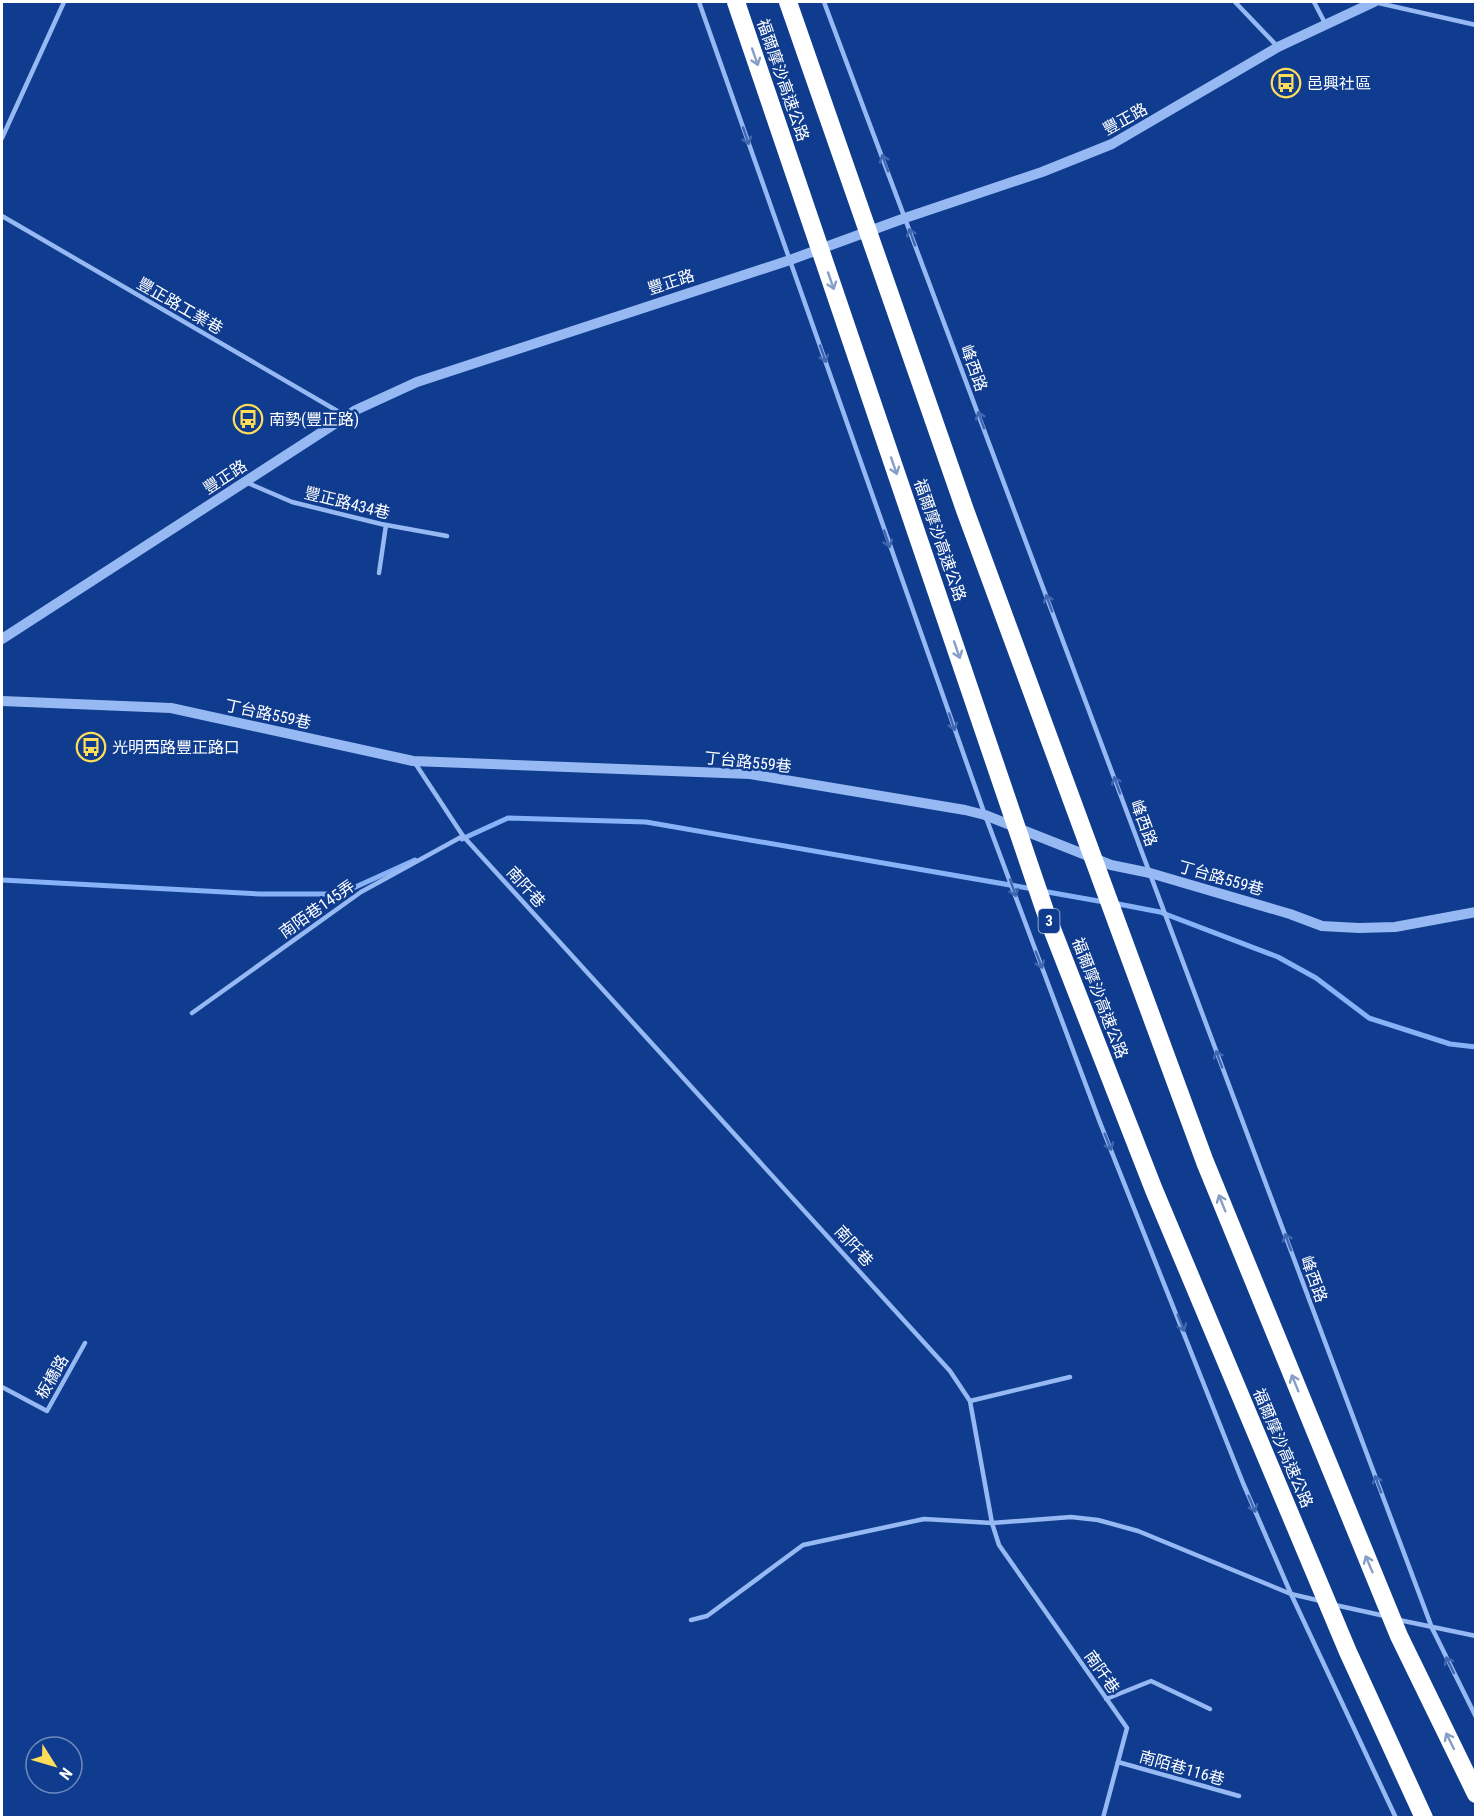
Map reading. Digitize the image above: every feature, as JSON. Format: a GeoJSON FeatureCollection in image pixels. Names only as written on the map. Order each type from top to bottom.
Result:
{"type":"FeatureCollection","features":[{"type":"Feature","properties":{"kind":"highway","name":"福爾摩沙高速公路"},"geometry":{"type":"LineString","coordinates":[[736,2],[1045,911],[1154,1190],[1348,1652],[1424,1818]]}},
{"type":"Feature","properties":{"kind":"highway","name":"福爾摩沙高速公路"},"geometry":{"type":"LineString","coordinates":[[788,2],[964,510],[1205,1162],[1399,1636],[1476,1794]]}},
{"type":"Feature","properties":{"kind":"street","name":"豐正路"},"geometry":{"type":"LineString","coordinates":[[2,639],[356,410],[417,382],[790,260],[1042,172],[1112,144],[1278,48],[1325,23],[1374,2]]}},
{"type":"Feature","properties":{"kind":"street","name":"丁台路559巷"},"geometry":{"type":"LineString","coordinates":[[2,701],[171,708],[413,761],[750,774],[965,810],[985,815],[1111,864],[1150,873],[1290,914],[1322,926],[1395,927],[1476,912]]}},
{"type":"Feature","properties":{"kind":"lane"},"geometry":{"type":"LineString","coordinates":[[2,138],[64,2]]}},
{"type":"Feature","properties":{"kind":"lane"},"geometry":{"type":"LineString","coordinates":[[699,2],[985,815],[1099,1120],[1243,1483],[1291,1594],[1396,1818]]}},
{"type":"Feature","properties":{"kind":"lane","name":"峰西路"},"geometry":{"type":"LineString","coordinates":[[824,2],[1432,1628],[1476,1717]]}},
{"type":"Feature","properties":{"kind":"lane"},"geometry":{"type":"LineString","coordinates":[[1235,2],[1278,48]]}},
{"type":"Feature","properties":{"kind":"lane"},"geometry":{"type":"LineString","coordinates":[[1314,2],[1325,23]]}},
{"type":"Feature","properties":{"kind":"lane","name":"豐正路"},"geometry":{"type":"LineString","coordinates":[[1374,2],[1476,25]]}},
{"type":"Feature","properties":{"kind":"lane","name":"豐正路工業巷"},"geometry":{"type":"LineString","coordinates":[[2,216],[346,416]]}},
{"type":"Feature","properties":{"kind":"lane","name":"豐正路434巷"},"geometry":{"type":"LineString","coordinates":[[245,482],[292,502],[386,525],[447,536]]}},
{"type":"Feature","properties":{"kind":"lane"},"geometry":{"type":"LineString","coordinates":[[380,573],[386,525]]}},
{"type":"Feature","properties":{"kind":"lane","name":"南阡巷"},"geometry":{"type":"LineString","coordinates":[[413,761],[463,836],[943,1362],[970,1401],[992,1523],[999,1545],[1127,1728],[1103,1818]]}},
{"type":"Feature","properties":{"kind":"lane","name":"南陌巷145弄"},"geometry":{"type":"LineString","coordinates":[[192,1013],[361,892],[463,836]]}},
{"type":"Feature","properties":{"kind":"lane","name":"板橋路"},"geometry":{"type":"LineString","coordinates":[[2,1387],[47,1411],[85,1343]]}},
{"type":"Feature","properties":{"kind":"lane"},"geometry":{"type":"LineString","coordinates":[[970,1401],[1070,1377]]}},
{"type":"Feature","properties":{"kind":"lane"},"geometry":{"type":"LineString","coordinates":[[691,1620],[707,1616],[803,1545],[924,1519],[992,1523],[1071,1517],[1098,1520],[1138,1532],[1291,1594],[1432,1628],[1476,1636]]}},
{"type":"Feature","properties":{"kind":"lane"},"geometry":{"type":"LineString","coordinates":[[1106,1700],[1151,1681],[1210,1708]]}},
{"type":"Feature","properties":{"kind":"lane","name":"南陌巷116巷"},"geometry":{"type":"LineString","coordinates":[[1118,1762],[1239,1796]]}},
{"type":"Feature","properties":{"kind":"waterway"},"geometry":{"type":"LineString","coordinates":[[462,839],[508,818],[646,822],[1033,889]]}},
{"type":"Feature","properties":{"kind":"waterway"},"geometry":{"type":"LineString","coordinates":[[2,880],[260,894],[340,894],[415,860]]}},
{"type":"Feature","properties":{"kind":"waterway"},"geometry":{"type":"LineString","coordinates":[[1042,891],[1104,902]]}},
{"type":"Feature","properties":{"kind":"waterway"},"geometry":{"type":"LineString","coordinates":[[1113,903],[1160,912],[1278,957],[1316,978],[1369,1018],[1450,1044],[1476,1047]]}},
{"type":"Feature","properties":{"kind":"place","name":"邑興社區"},"geometry":{"type":"Point","coordinates":[1286,83]}},
{"type":"Feature","properties":{"kind":"place","name":"南勢(豐正路)"},"geometry":{"type":"Point","coordinates":[248,419]}},
{"type":"Feature","properties":{"kind":"place","name":"光明西路豐正路口"},"geometry":{"type":"Point","coordinates":[91,747]}}]}
